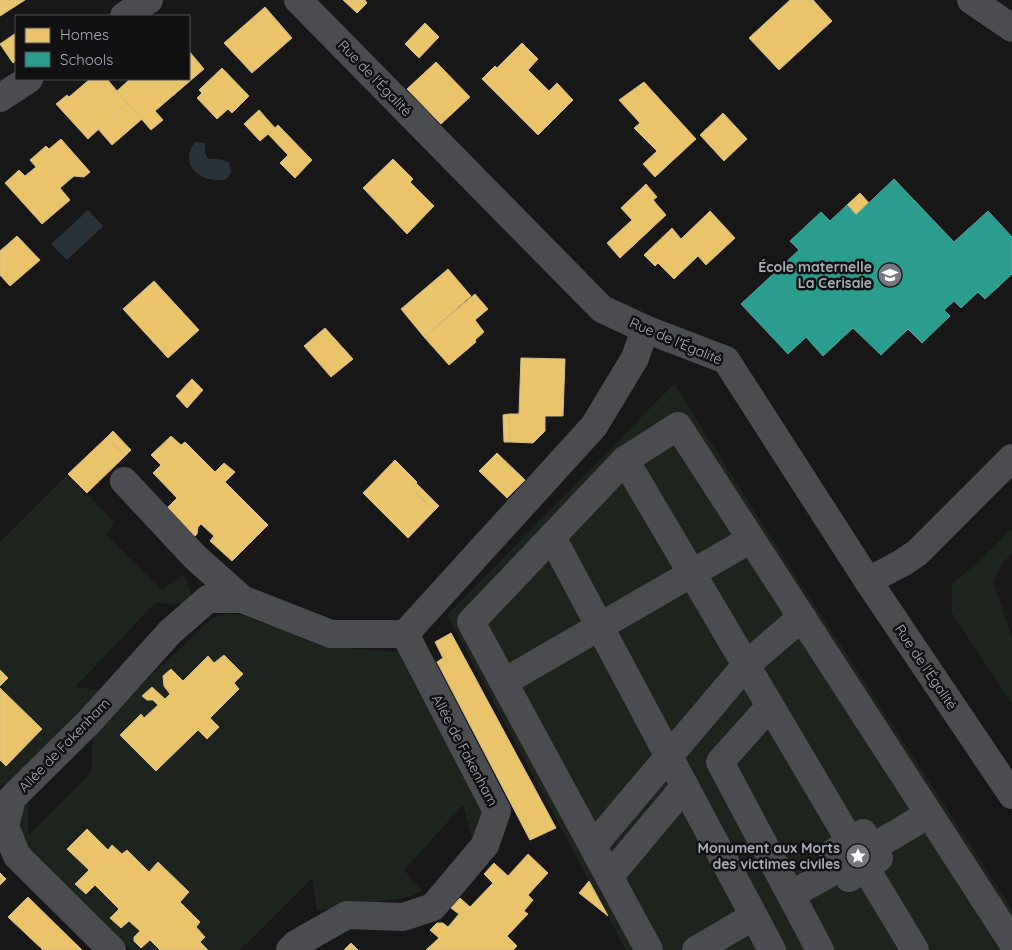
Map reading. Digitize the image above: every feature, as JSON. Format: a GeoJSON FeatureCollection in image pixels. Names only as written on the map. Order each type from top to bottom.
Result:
{"type":"FeatureCollection","features":[{"type":"Feature","properties":{"kind":"street"},"geometry":{"type":"LineString","coordinates":[[126,15],[149,0]]}},
{"type":"Feature","properties":{"kind":"street","name":"Rue de l'Égalité"},"geometry":{"type":"LineString","coordinates":[[298,0],[602,309],[645,329],[726,360],[868,581],[1012,795]]}},
{"type":"Feature","properties":{"kind":"street"},"geometry":{"type":"LineString","coordinates":[[970,0],[1012,28]]}},
{"type":"Feature","properties":{"kind":"street"},"geometry":{"type":"LineString","coordinates":[[0,98],[27,80]]}},
{"type":"Feature","properties":{"kind":"street"},"geometry":{"type":"LineString","coordinates":[[405,634],[594,426],[635,358],[645,329]]}},
{"type":"Feature","properties":{"kind":"street"},"geometry":{"type":"LineString","coordinates":[[649,950],[471,622],[625,460],[678,426],[1012,942]]}},
{"type":"Feature","properties":{"kind":"street"},"geometry":{"type":"LineString","coordinates":[[868,581],[917,553],[1012,458]]}},
{"type":"Feature","properties":{"kind":"street"},"geometry":{"type":"LineString","coordinates":[[625,460],[914,950]]}},
{"type":"Feature","properties":{"kind":"street","name":"Allée de Fakenham"},"geometry":{"type":"LineString","coordinates":[[124,480],[195,557],[242,599],[331,634],[405,634],[497,811],[485,845],[433,907],[403,917],[347,915],[296,944],[290,950]]}},
{"type":"Feature","properties":{"kind":"street"},"geometry":{"type":"LineString","coordinates":[[552,537],[772,950]]}},
{"type":"Feature","properties":{"kind":"street"},"geometry":{"type":"LineString","coordinates":[[504,682],[751,539]]}},
{"type":"Feature","properties":{"kind":"street","name":"Allée de Fakenham"},"geometry":{"type":"LineString","coordinates":[[112,950],[17,856],[5,826],[12,798],[89,722],[170,632],[208,599],[242,599]]}},
{"type":"Feature","properties":{"kind":"street"},"geometry":{"type":"LineString","coordinates":[[593,846],[746,665],[802,617]]}},
{"type":"Feature","properties":{"kind":"street"},"geometry":{"type":"LineString","coordinates":[[770,706],[720,762],[820,950]]}},
{"type":"Feature","properties":{"kind":"street"},"geometry":{"type":"LineString","coordinates":[[609,877],[685,786]]}},
{"type":"Feature","properties":{"kind":"street"},"geometry":{"type":"LineString","coordinates":[[791,895],[929,814]]}},
{"type":"Feature","properties":{"kind":"street"},"geometry":{"type":"LineString","coordinates":[[696,950],[754,916]]}},
{"type":"Feature","properties":{"kind":"shaded area"},"geometry":{"type":"Polygon","coordinates":[[[195,142],[205,143],[205,153],[208,159],[219,159],[229,162],[231,173],[225,180],[208,179],[200,176],[195,171],[189,158],[190,151],[195,142]]]}},
{"type":"Feature","properties":{"kind":"shaded area"},"geometry":{"type":"Polygon","coordinates":[[[88,210],[103,226],[67,260],[51,244],[88,210]]]}},
{"type":"Feature","properties":{"kind":"shaded area"},"geometry":{"type":"Polygon","coordinates":[[[674,384],[795,575],[1012,909],[1012,950],[626,950],[447,615],[674,384]]]}},
{"type":"Feature","properties":{"kind":"shaded area"},"geometry":{"type":"Polygon","coordinates":[[[68,474],[114,522],[106,535],[162,590],[184,574],[192,597],[190,604],[155,603],[75,687],[109,691],[7,784],[0,786],[0,542],[68,474]]]}},
{"type":"Feature","properties":{"kind":"shaded area"},"geometry":{"type":"Polygon","coordinates":[[[1012,529],[1012,553],[1004,562],[993,581],[1012,638],[1012,704],[952,613],[952,584],[1012,529]]]}},
{"type":"Feature","properties":{"kind":"shaded area"},"geometry":{"type":"Polygon","coordinates":[[[229,613],[245,616],[330,647],[401,652],[487,813],[473,842],[463,805],[404,870],[422,891],[409,897],[317,911],[312,878],[240,950],[131,950],[19,839],[17,815],[28,798],[28,836],[91,773],[93,730],[211,619],[229,613]]]}},
{"type":"Feature","properties":{"kind":"building: Homes"},"geometry":{"type":"Polygon","coordinates":[[[0,0],[25,0],[0,16],[0,0]]]}},
{"type":"Feature","properties":{"kind":"building: Homes"},"geometry":{"type":"Polygon","coordinates":[[[343,0],[365,0],[367,3],[357,13],[343,0]]]}},
{"type":"Feature","properties":{"kind":"building: Homes"},"geometry":{"type":"Polygon","coordinates":[[[790,0],[813,0],[832,21],[779,70],[749,38],[790,0]]]}},
{"type":"Feature","properties":{"kind":"building: Homes"},"geometry":{"type":"Polygon","coordinates":[[[265,7],[292,38],[252,73],[224,43],[265,7]]]}},
{"type":"Feature","properties":{"kind":"building: Homes"},"geometry":{"type":"Polygon","coordinates":[[[425,23],[439,37],[419,58],[405,44],[425,23]]]}},
{"type":"Feature","properties":{"kind":"building: Homes"},"geometry":{"type":"Polygon","coordinates":[[[15,34],[15,62],[13,63],[0,44],[15,34]]]}},
{"type":"Feature","properties":{"kind":"building: Homes"},"geometry":{"type":"Polygon","coordinates":[[[522,43],[538,59],[528,70],[549,91],[557,83],[573,100],[538,135],[482,79],[495,66],[497,68],[522,43]]]}},
{"type":"Feature","properties":{"kind":"building: Homes"},"geometry":{"type":"Polygon","coordinates":[[[190,52],[204,69],[155,111],[163,120],[151,130],[117,91],[129,80],[190,80],[190,52]]]}},
{"type":"Feature","properties":{"kind":"building: Homes"},"geometry":{"type":"Polygon","coordinates":[[[436,62],[470,97],[441,124],[407,89],[436,62]]]}},
{"type":"Feature","properties":{"kind":"building: Homes"},"geometry":{"type":"Polygon","coordinates":[[[222,68],[249,96],[232,113],[228,109],[217,119],[197,98],[202,93],[199,90],[222,68]]]}},
{"type":"Feature","properties":{"kind":"building: Homes"},"geometry":{"type":"Polygon","coordinates":[[[89,80],[108,80],[127,103],[88,139],[56,104],[67,95],[69,97],[89,80]]]}},
{"type":"Feature","properties":{"kind":"building: Homes"},"geometry":{"type":"Polygon","coordinates":[[[644,82],[696,139],[655,177],[643,164],[657,151],[634,128],[640,123],[619,100],[644,82]]]}},
{"type":"Feature","properties":{"kind":"building: Homes"},"geometry":{"type":"Polygon","coordinates":[[[127,103],[142,119],[112,145],[98,129],[127,103]]]}},
{"type":"Feature","properties":{"kind":"building: Homes"},"geometry":{"type":"Polygon","coordinates":[[[259,110],[275,128],[260,141],[244,124],[259,110]]]}},
{"type":"Feature","properties":{"kind":"building: Homes"},"geometry":{"type":"Polygon","coordinates":[[[723,113],[747,139],[724,161],[700,135],[723,113]]]}},
{"type":"Feature","properties":{"kind":"building: Homes"},"geometry":{"type":"Polygon","coordinates":[[[278,125],[312,160],[295,178],[280,163],[288,155],[268,134],[278,125]]]}},
{"type":"Feature","properties":{"kind":"building: Homes"},"geometry":{"type":"Polygon","coordinates":[[[61,139],[90,172],[84,177],[74,176],[60,188],[70,200],[42,224],[5,183],[19,170],[25,176],[36,167],[30,160],[46,146],[49,149],[61,139]]]}},
{"type":"Feature","properties":{"kind":"building: Homes"},"geometry":{"type":"Polygon","coordinates":[[[393,159],[413,179],[410,182],[434,206],[407,234],[363,188],[393,159]]]}},
{"type":"Feature","properties":{"kind":"building: Homes"},"geometry":{"type":"Polygon","coordinates":[[[646,184],[657,197],[653,200],[666,215],[620,258],[607,243],[632,220],[621,208],[646,184]]]}},
{"type":"Feature","properties":{"kind":"building: Homes"},"geometry":{"type":"Polygon","coordinates":[[[860,193],[869,203],[856,215],[847,205],[860,193]]]}},
{"type":"Feature","properties":{"kind":"building: Homes"},"geometry":{"type":"Polygon","coordinates":[[[710,211],[735,238],[706,265],[698,256],[674,279],[658,263],[655,266],[644,255],[672,228],[681,239],[710,211]]]}},
{"type":"Feature","properties":{"kind":"building: Homes"},"geometry":{"type":"Polygon","coordinates":[[[17,236],[40,260],[10,286],[0,275],[0,251],[17,236]]]}},
{"type":"Feature","properties":{"kind":"building: Homes"},"geometry":{"type":"Polygon","coordinates":[[[448,269],[471,296],[424,337],[401,309],[448,269]]]}},
{"type":"Feature","properties":{"kind":"building: Homes"},"geometry":{"type":"Polygon","coordinates":[[[154,281],[199,330],[168,358],[123,309],[154,281]]]}},
{"type":"Feature","properties":{"kind":"building: Homes"},"geometry":{"type":"Polygon","coordinates":[[[475,294],[488,309],[475,320],[484,332],[475,340],[476,342],[449,365],[424,337],[475,294]]]}},
{"type":"Feature","properties":{"kind":"building: Homes"},"geometry":{"type":"Polygon","coordinates":[[[325,328],[353,359],[331,377],[304,346],[325,328]]]}},
{"type":"Feature","properties":{"kind":"building: Homes"},"geometry":{"type":"Polygon","coordinates":[[[521,358],[565,359],[563,416],[545,416],[545,431],[533,443],[510,442],[509,414],[519,414],[521,358]]]}},
{"type":"Feature","properties":{"kind":"building: Homes"},"geometry":{"type":"Polygon","coordinates":[[[192,379],[203,390],[187,408],[176,396],[192,379]]]}},
{"type":"Feature","properties":{"kind":"building: Homes"},"geometry":{"type":"Polygon","coordinates":[[[509,414],[510,442],[504,442],[503,415],[509,414]]]}},
{"type":"Feature","properties":{"kind":"building: Homes"},"geometry":{"type":"Polygon","coordinates":[[[113,431],[131,450],[125,456],[107,437],[113,431]]]}},
{"type":"Feature","properties":{"kind":"building: Homes"},"geometry":{"type":"Polygon","coordinates":[[[171,436],[181,445],[185,442],[215,472],[224,463],[235,472],[225,482],[268,525],[232,561],[210,541],[214,536],[201,524],[193,538],[165,510],[177,498],[153,473],[161,465],[151,455],[171,436]]]}},
{"type":"Feature","properties":{"kind":"building: Homes"},"geometry":{"type":"Polygon","coordinates":[[[107,437],[125,456],[87,493],[68,474],[107,437]]]}},
{"type":"Feature","properties":{"kind":"building: Homes"},"geometry":{"type":"Polygon","coordinates":[[[497,453],[525,480],[507,498],[479,471],[497,453]]]}},
{"type":"Feature","properties":{"kind":"building: Homes"},"geometry":{"type":"Polygon","coordinates":[[[395,460],[417,482],[412,488],[434,511],[408,538],[363,493],[395,460]]]}},
{"type":"Feature","properties":{"kind":"building: Homes"},"geometry":{"type":"Polygon","coordinates":[[[416,483],[439,506],[434,511],[412,488],[416,483]]]}},
{"type":"Feature","properties":{"kind":"building: Homes"},"geometry":{"type":"Polygon","coordinates":[[[451,633],[556,828],[530,840],[437,662],[443,658],[435,642],[451,633]]]}},
{"type":"Feature","properties":{"kind":"building: Homes"},"geometry":{"type":"Polygon","coordinates":[[[224,655],[243,674],[234,683],[239,689],[210,718],[219,727],[207,739],[198,730],[156,771],[120,735],[141,714],[144,718],[158,705],[153,700],[147,700],[142,696],[152,687],[165,699],[170,694],[164,686],[163,676],[171,669],[183,681],[208,656],[214,663],[224,655]]]}},
{"type":"Feature","properties":{"kind":"building: Homes"},"geometry":{"type":"Polygon","coordinates":[[[0,670],[8,678],[0,686],[0,670]]]}},
{"type":"Feature","properties":{"kind":"building: Homes"},"geometry":{"type":"Polygon","coordinates":[[[0,688],[42,729],[6,766],[0,760],[0,688]]]}},
{"type":"Feature","properties":{"kind":"building: Homes"},"geometry":{"type":"Polygon","coordinates":[[[87,829],[108,850],[112,845],[122,854],[127,850],[149,872],[158,862],[189,892],[180,902],[200,922],[196,927],[205,937],[200,942],[208,950],[160,950],[150,940],[141,948],[134,941],[134,937],[140,931],[129,921],[121,928],[110,918],[119,909],[95,885],[86,894],[75,884],[89,870],[67,849],[87,829]]]}},
{"type":"Feature","properties":{"kind":"building: Homes"},"geometry":{"type":"Polygon","coordinates":[[[528,854],[548,873],[528,895],[533,900],[524,911],[528,914],[507,936],[517,946],[513,950],[426,950],[439,938],[430,930],[437,923],[443,923],[448,927],[459,914],[451,908],[460,898],[470,907],[493,883],[484,874],[494,863],[508,876],[528,854]]]}},
{"type":"Feature","properties":{"kind":"building: Homes"},"geometry":{"type":"Polygon","coordinates":[[[0,873],[6,879],[0,885],[0,873]]]}},
{"type":"Feature","properties":{"kind":"building: Homes"},"geometry":{"type":"Polygon","coordinates":[[[589,881],[608,916],[579,893],[589,881]]]}},
{"type":"Feature","properties":{"kind":"building: Homes"},"geometry":{"type":"Polygon","coordinates":[[[28,897],[82,950],[43,950],[8,917],[28,897]]]}},
{"type":"Feature","properties":{"kind":"building: Homes"},"geometry":{"type":"Polygon","coordinates":[[[351,943],[358,950],[344,950],[351,943]]]}},
{"type":"Feature","properties":{"kind":"building: Schools"},"geometry":{"type":"Polygon","coordinates":[[[894,179],[954,242],[988,211],[1012,237],[1012,274],[985,299],[978,292],[961,308],[954,301],[944,310],[950,316],[922,343],[908,329],[881,355],[853,328],[823,356],[806,337],[788,354],[741,304],[799,250],[790,241],[821,212],[830,221],[847,205],[856,215],[894,179]]]}},
{"type":"Feature","properties":{"kind":"place","name":"École maternelle La Cerisaie"},"geometry":{"type":"Point","coordinates":[890,275]}},
{"type":"Feature","properties":{"kind":"place","name":"Monument aux Morts des victimes civiles"},"geometry":{"type":"Point","coordinates":[858,856]}}]}
